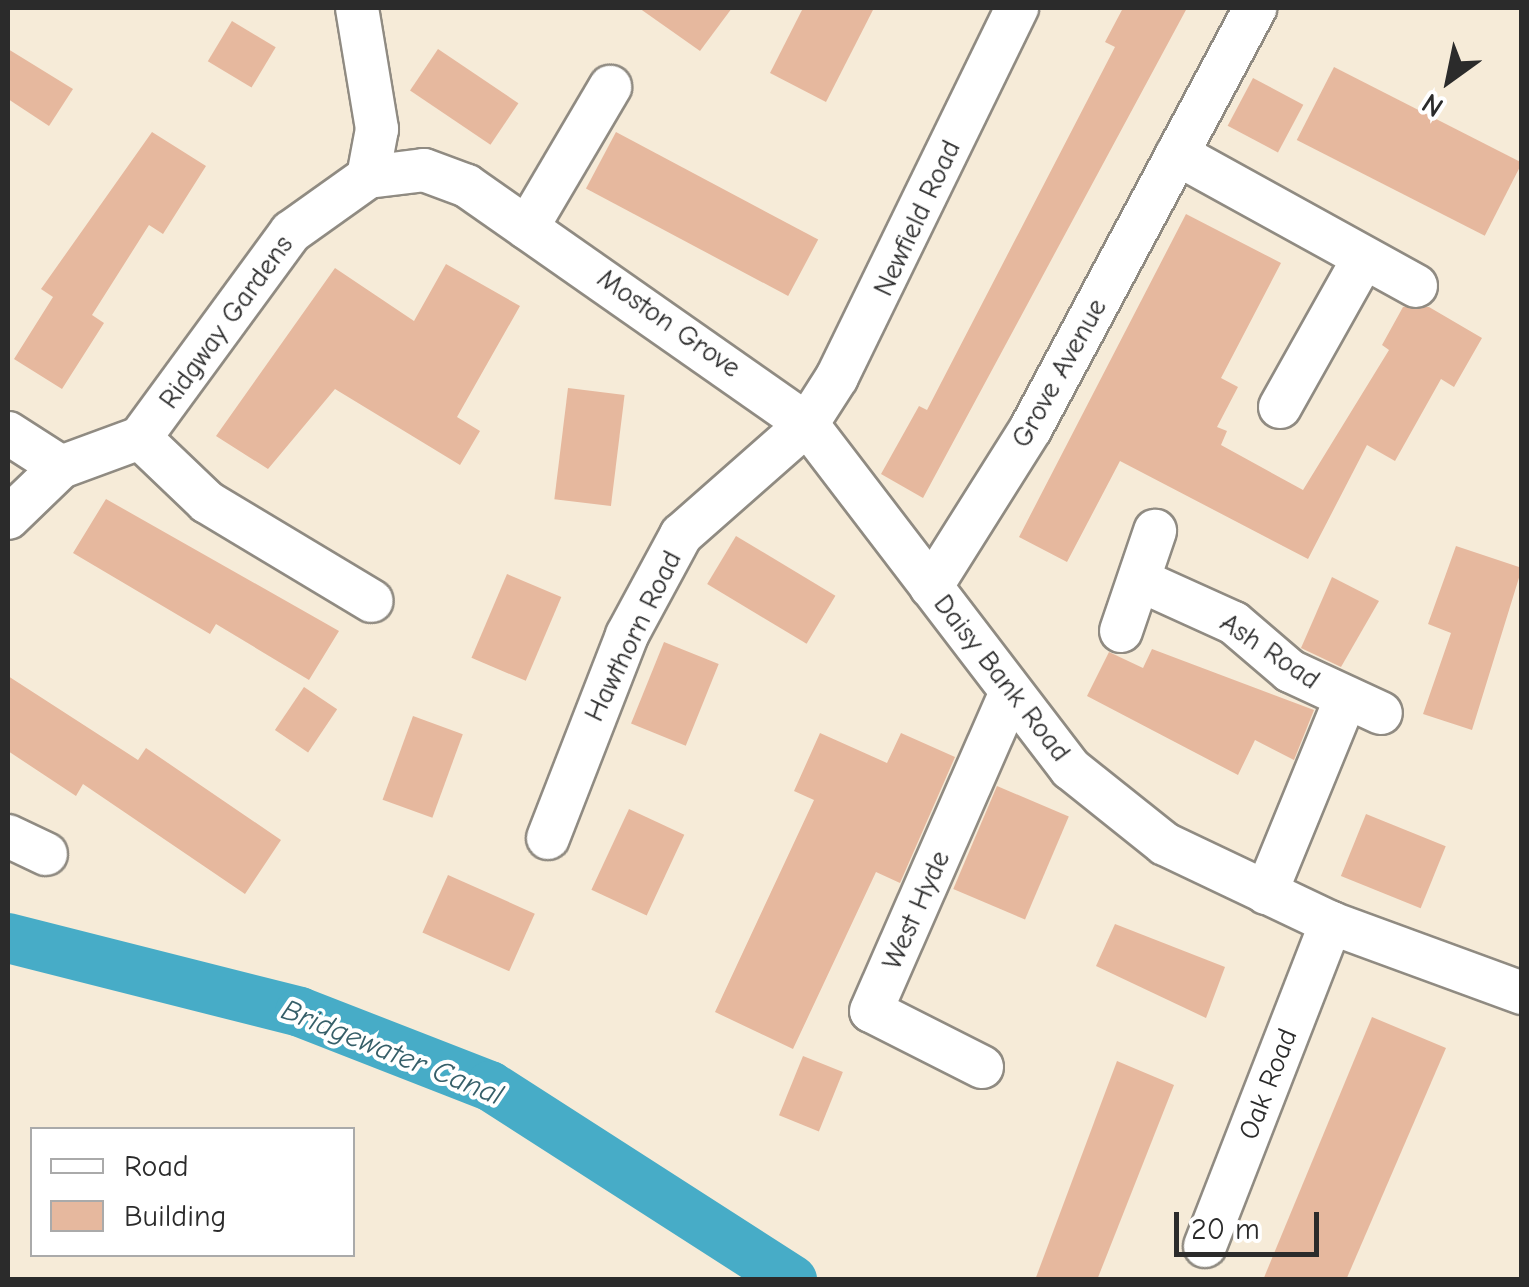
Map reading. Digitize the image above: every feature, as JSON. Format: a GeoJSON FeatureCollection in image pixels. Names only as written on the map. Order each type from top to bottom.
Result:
{"type":"FeatureCollection","features":[{"type":"Feature","properties":{"kind":"street"},"geometry":{"type":"LineString","coordinates":[[357,8],[377,129],[368,177]]}},
{"type":"Feature","properties":{"kind":"street","name":"Newfield Road"},"geometry":{"type":"LineString","coordinates":[[807,424],[876,304],[1017,8]]}},
{"type":"Feature","properties":{"kind":"street","name":"Grove Avenue"},"geometry":{"type":"LineString","coordinates":[[932,586],[1031,428],[1255,8]]}},
{"type":"Feature","properties":{"kind":"street"},"geometry":{"type":"LineString","coordinates":[[527,228],[610,88]]}},
{"type":"Feature","properties":{"kind":"street"},"geometry":{"type":"LineString","coordinates":[[1178,154],[1416,286]]}},
{"type":"Feature","properties":{"kind":"street","name":"Moston Grove"},"geometry":{"type":"LineString","coordinates":[[368,177],[424,170],[468,186],[807,424]]}},
{"type":"Feature","properties":{"kind":"street","name":"Ridgway Gardens"},"geometry":{"type":"LineString","coordinates":[[140,438],[291,232],[368,177]]}},
{"type":"Feature","properties":{"kind":"street"},"geometry":{"type":"LineString","coordinates":[[1280,407],[1363,259]]}},
{"type":"Feature","properties":{"kind":"street","name":"Daisy Bank Road"},"geometry":{"type":"LineString","coordinates":[[807,424],[1010,694],[1072,769],[1165,844],[1332,922],[1522,994]]}},
{"type":"Feature","properties":{"kind":"street","name":"Hawthorn Road"},"geometry":{"type":"LineString","coordinates":[[548,838],[626,635],[682,535],[807,424]]}},
{"type":"Feature","properties":{"kind":"street"},"geometry":{"type":"LineString","coordinates":[[8,432],[61,467]]}},
{"type":"Feature","properties":{"kind":"street"},"geometry":{"type":"LineString","coordinates":[[8,518],[61,467],[140,438],[207,502],[372,601]]}},
{"type":"Feature","properties":{"kind":"street"},"geometry":{"type":"LineString","coordinates":[[1121,630],[1155,531]]}},
{"type":"Feature","properties":{"kind":"street","name":"Ash Road"},"geometry":{"type":"LineString","coordinates":[[1139,580],[1234,622],[1290,672],[1363,706],[1266,893]]}},
{"type":"Feature","properties":{"kind":"street","name":"West Hyde"},"geometry":{"type":"LineString","coordinates":[[982,1067],[871,1012],[1010,694]]}},
{"type":"Feature","properties":{"kind":"street"},"geometry":{"type":"LineString","coordinates":[[8,836],[46,854]]}},
{"type":"Feature","properties":{"kind":"street","name":"Oak Road"},"geometry":{"type":"LineString","coordinates":[[1205,1246],[1332,922]]}},
{"type":"Feature","properties":{"kind":"building"},"geometry":{"type":"Polygon","coordinates":[[[639,8],[732,8],[700,51],[639,8]]]}},
{"type":"Feature","properties":{"kind":"building"},"geometry":{"type":"Polygon","coordinates":[[[803,8],[874,8],[826,102],[770,73],[803,8]]]}},
{"type":"Feature","properties":{"kind":"building"},"geometry":{"type":"Polygon","coordinates":[[[1123,8],[1187,8],[923,498],[881,474],[919,406],[927,410],[1115,47],[1105,42],[1123,8]]]}},
{"type":"Feature","properties":{"kind":"building"},"geometry":{"type":"Polygon","coordinates":[[[232,21],[276,47],[252,88],[208,61],[232,21]]]}},
{"type":"Feature","properties":{"kind":"building"},"geometry":{"type":"Polygon","coordinates":[[[8,49],[73,89],[49,126],[8,99],[8,49]]]}},
{"type":"Feature","properties":{"kind":"building"},"geometry":{"type":"Polygon","coordinates":[[[438,49],[518,103],[490,145],[410,90],[438,49]]]}},
{"type":"Feature","properties":{"kind":"building"},"geometry":{"type":"Polygon","coordinates":[[[1334,67],[1522,163],[1485,236],[1297,140],[1334,67]]]}},
{"type":"Feature","properties":{"kind":"building"},"geometry":{"type":"Polygon","coordinates":[[[1253,78],[1303,105],[1278,152],[1228,126],[1253,78]]]}},
{"type":"Feature","properties":{"kind":"building"},"geometry":{"type":"Polygon","coordinates":[[[152,132],[206,166],[163,234],[149,225],[92,315],[104,323],[62,389],[14,359],[53,297],[41,289],[152,132]]]}},
{"type":"Feature","properties":{"kind":"building"},"geometry":{"type":"Polygon","coordinates":[[[616,132],[818,240],[788,296],[586,189],[616,132]]]}},
{"type":"Feature","properties":{"kind":"building"},"geometry":{"type":"Polygon","coordinates":[[[1186,214],[1281,263],[1221,378],[1238,387],[1217,427],[1227,431],[1221,445],[1303,490],[1389,350],[1382,345],[1403,307],[1429,307],[1482,338],[1454,387],[1441,379],[1395,461],[1367,445],[1308,559],[1120,461],[1067,562],[1019,537],[1186,214]]]}},
{"type":"Feature","properties":{"kind":"building"},"geometry":{"type":"Polygon","coordinates":[[[446,264],[520,306],[457,417],[480,431],[460,465],[335,389],[268,469],[216,436],[335,268],[414,321],[446,264]]]}},
{"type":"Feature","properties":{"kind":"building"},"geometry":{"type":"Polygon","coordinates":[[[568,388],[625,395],[611,506],[554,499],[568,388]]]}},
{"type":"Feature","properties":{"kind":"building"},"geometry":{"type":"Polygon","coordinates":[[[106,499],[339,631],[309,680],[216,624],[210,634],[73,553],[106,499]]]}},
{"type":"Feature","properties":{"kind":"building"},"geometry":{"type":"Polygon","coordinates":[[[736,536],[835,596],[807,644],[707,584],[736,536]]]}},
{"type":"Feature","properties":{"kind":"building"},"geometry":{"type":"Polygon","coordinates":[[[1456,546],[1522,568],[1472,730],[1423,714],[1451,633],[1428,624],[1456,546]]]}},
{"type":"Feature","properties":{"kind":"building"},"geometry":{"type":"Polygon","coordinates":[[[507,574],[561,597],[526,681],[471,658],[507,574]]]}},
{"type":"Feature","properties":{"kind":"building"},"geometry":{"type":"Polygon","coordinates":[[[1332,577],[1379,601],[1341,667],[1301,648],[1332,577]]]}},
{"type":"Feature","properties":{"kind":"building"},"geometry":{"type":"Polygon","coordinates":[[[664,642],[719,664],[686,746],[631,724],[664,642]]]}},
{"type":"Feature","properties":{"kind":"building"},"geometry":{"type":"Polygon","coordinates":[[[1152,649],[1314,710],[1294,760],[1255,740],[1238,775],[1087,696],[1109,652],[1143,668],[1152,649]]]}},
{"type":"Feature","properties":{"kind":"building"},"geometry":{"type":"Polygon","coordinates":[[[8,676],[138,760],[146,748],[281,840],[245,894],[83,784],[76,796],[8,751],[8,676]]]}},
{"type":"Feature","properties":{"kind":"building"},"geometry":{"type":"Polygon","coordinates":[[[304,687],[337,709],[308,752],[275,730],[304,687]]]}},
{"type":"Feature","properties":{"kind":"building"},"geometry":{"type":"Polygon","coordinates":[[[413,716],[463,734],[432,818],[383,800],[413,716]]]}},
{"type":"Feature","properties":{"kind":"building"},"geometry":{"type":"Polygon","coordinates":[[[820,733],[887,763],[901,733],[955,757],[900,883],[876,872],[793,1049],[715,1012],[814,800],[794,791],[820,733]]]}},
{"type":"Feature","properties":{"kind":"building"},"geometry":{"type":"Polygon","coordinates":[[[997,786],[1069,816],[1025,920],[953,889],[997,786]]]}},
{"type":"Feature","properties":{"kind":"building"},"geometry":{"type":"Polygon","coordinates":[[[629,809],[684,835],[647,915],[591,890],[629,809]]]}},
{"type":"Feature","properties":{"kind":"building"},"geometry":{"type":"Polygon","coordinates":[[[1366,814],[1446,846],[1421,908],[1341,876],[1366,814]]]}},
{"type":"Feature","properties":{"kind":"building"},"geometry":{"type":"Polygon","coordinates":[[[448,875],[535,914],[509,971],[422,933],[448,875]]]}},
{"type":"Feature","properties":{"kind":"building"},"geometry":{"type":"Polygon","coordinates":[[[1115,924],[1225,967],[1206,1018],[1096,966],[1115,924]]]}},
{"type":"Feature","properties":{"kind":"building"},"geometry":{"type":"Polygon","coordinates":[[[1372,1017],[1446,1048],[1346,1280],[1263,1280],[1372,1017]]]}},
{"type":"Feature","properties":{"kind":"building"},"geometry":{"type":"Polygon","coordinates":[[[803,1056],[843,1072],[819,1131],[779,1115],[803,1056]]]}},
{"type":"Feature","properties":{"kind":"building"},"geometry":{"type":"Polygon","coordinates":[[[1117,1061],[1174,1085],[1097,1280],[1035,1280],[1117,1061]]]}},
{"type":"Feature","properties":{"kind":"waterway","name":"Bridgewater Canal"},"geometry":{"type":"LineString","coordinates":[[8,938],[300,1012],[490,1086],[792,1280]]}}]}
